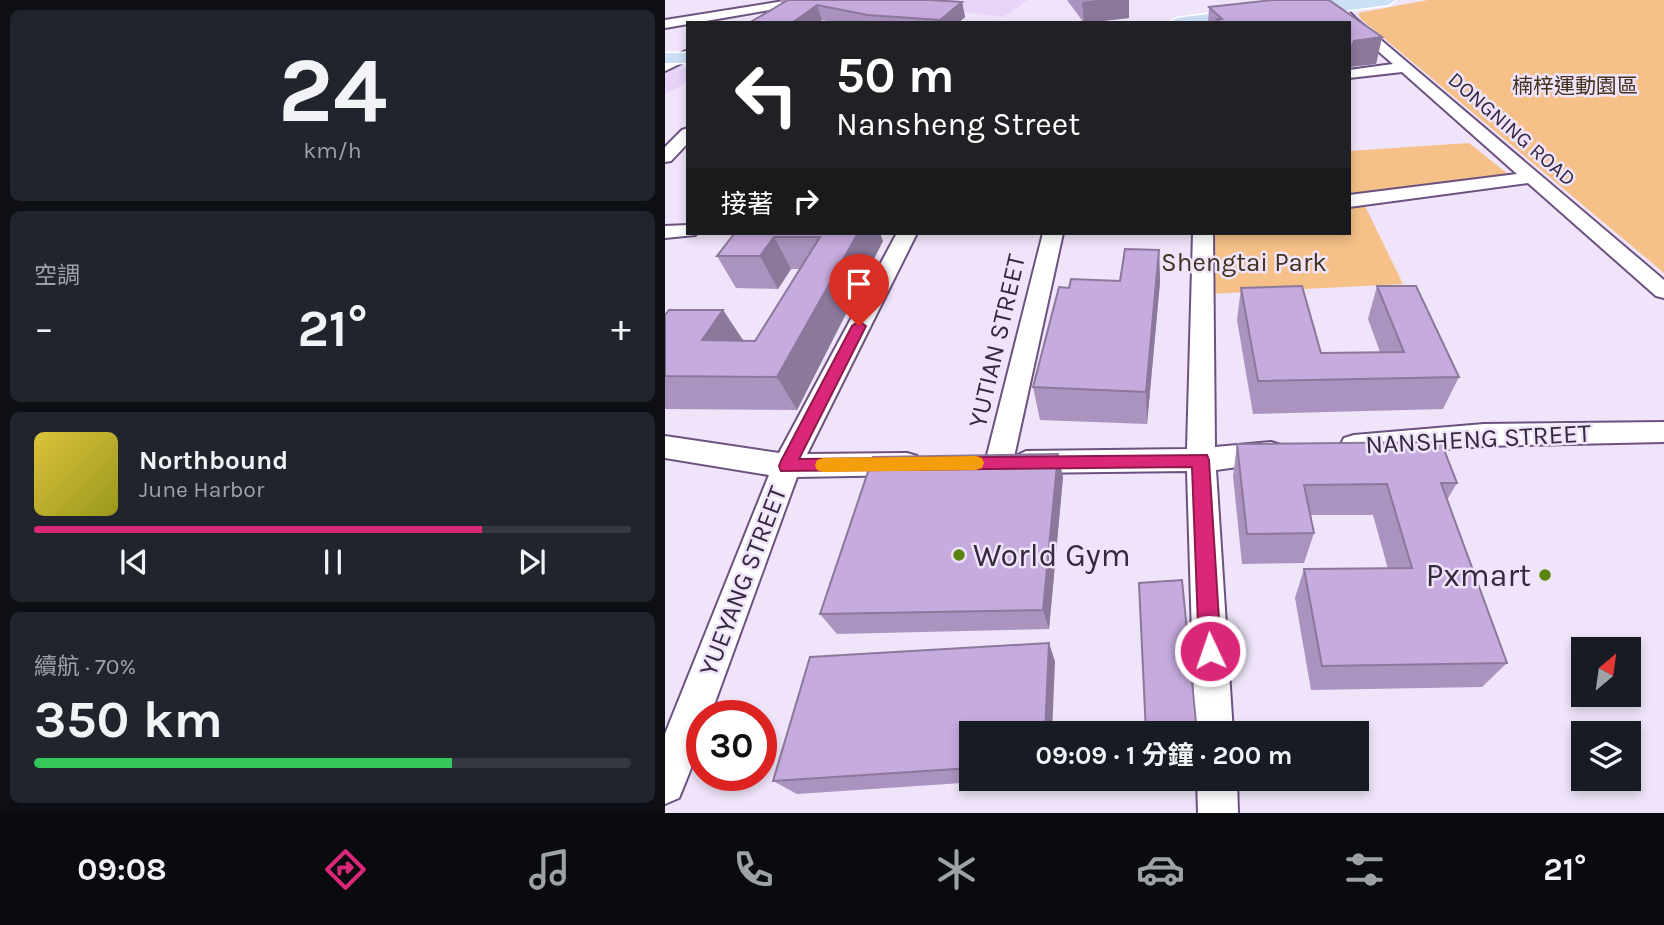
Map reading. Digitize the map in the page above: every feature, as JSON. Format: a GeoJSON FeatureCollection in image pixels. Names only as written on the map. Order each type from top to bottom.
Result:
{"type":"FeatureCollection","features":[{"type":"Feature","properties":{"kind":"main road"},"geometry":{"type":"LineString","coordinates":[[1198,21],[1338,2],[1388,0]]}},
{"type":"Feature","properties":{"kind":"main road"},"geometry":{"type":"LineString","coordinates":[[1229,21],[1338,2]]}},
{"type":"Feature","properties":{"kind":"street"},"geometry":{"type":"LineString","coordinates":[[749,21],[792,2]]}},
{"type":"Feature","properties":{"kind":"street"},"geometry":{"type":"LineString","coordinates":[[766,21],[792,2]]}},
{"type":"Feature","properties":{"kind":"street"},"geometry":{"type":"LineString","coordinates":[[665,24],[792,2]]}},
{"type":"Feature","properties":{"kind":"street","name":"DONGNING ROAD"},"geometry":{"type":"LineString","coordinates":[[1338,2],[1532,177],[1664,291]]}},
{"type":"Feature","properties":{"kind":"street"},"geometry":{"type":"LineString","coordinates":[[1351,74],[1408,67]]}},
{"type":"Feature","properties":{"kind":"street"},"geometry":{"type":"LineString","coordinates":[[665,157],[686,136]]}},
{"type":"Feature","properties":{"kind":"street"},"geometry":{"type":"LineString","coordinates":[[1351,201],[1532,177]]}},
{"type":"Feature","properties":{"kind":"street"},"geometry":{"type":"LineString","coordinates":[[665,232],[686,231]]}},
{"type":"Feature","properties":{"kind":"street","name":"YUEYANG STREET"},"geometry":{"type":"LineString","coordinates":[[665,785],[787,466],[906,235]]}},
{"type":"Feature","properties":{"kind":"street","name":"YUTIAN STREET"},"geometry":{"type":"LineString","coordinates":[[986,463],[1052,235]]}},
{"type":"Feature","properties":{"kind":"street"},"geometry":{"type":"LineString","coordinates":[[1203,235],[1201,460],[1213,721]]}},
{"type":"Feature","properties":{"kind":"street","name":"NANSHENG STREET"},"geometry":{"type":"LineString","coordinates":[[986,463],[1201,460],[1483,435],[1664,432]]}},
{"type":"Feature","properties":{"kind":"street"},"geometry":{"type":"LineString","coordinates":[[665,447],[787,466],[933,464]]}},
{"type":"Feature","properties":{"kind":"street"},"geometry":{"type":"LineString","coordinates":[[1217,791],[1218,813]]}},
{"type":"Feature","properties":{"kind":"shaded area"},"geometry":{"type":"Polygon","coordinates":[[[876,0],[1028,0],[1003,17],[876,0]]]}},
{"type":"Feature","properties":{"kind":"shaded area"},"geometry":{"type":"Polygon","coordinates":[[[686,67],[686,83],[665,94],[665,68],[686,67]]]}},
{"type":"Feature","properties":{"kind":"green space","name":"楠梓運動園區"},"geometry":{"type":"Polygon","coordinates":[[[1428,0],[1664,0],[1664,273],[1361,19],[1358,13],[1428,0]]]}},
{"type":"Feature","properties":{"kind":"green space"},"geometry":{"type":"Polygon","coordinates":[[[1469,143],[1513,178],[1351,200],[1351,151],[1469,143]]]}},
{"type":"Feature","properties":{"kind":"green space","name":"Shengtai Park"},"geometry":{"type":"Polygon","coordinates":[[[1365,206],[1403,284],[1208,294],[1208,235],[1351,235],[1351,208],[1365,206]]]}},
{"type":"Feature","properties":{"kind":"building"},"geometry":{"type":"Polygon","coordinates":[[[788,0],[962,2],[940,20],[868,15],[817,5],[795,21],[752,21],[788,0]]]}},
{"type":"Feature","properties":{"kind":"building"},"geometry":{"type":"Polygon","coordinates":[[[1273,0],[1329,0],[1382,37],[1354,41],[1351,46],[1351,21],[1219,21],[1217,19],[1222,19],[1209,7],[1273,0]]]}},
{"type":"Feature","properties":{"kind":"building"},"geometry":{"type":"Polygon","coordinates":[[[733,235],[857,235],[777,377],[665,376],[665,315],[669,310],[723,310],[702,340],[755,341],[820,237],[774,237],[760,256],[717,256],[733,235]]]}},
{"type":"Feature","properties":{"kind":"building"},"geometry":{"type":"Polygon","coordinates":[[[1125,249],[1159,250],[1146,392],[1033,387],[1059,287],[1069,288],[1071,279],[1120,281],[1125,249]]]}},
{"type":"Feature","properties":{"kind":"building"},"geometry":{"type":"Polygon","coordinates":[[[1302,286],[1321,353],[1404,352],[1377,286],[1416,286],[1459,377],[1258,381],[1241,288],[1302,286]]]}},
{"type":"Feature","properties":{"kind":"building"},"geometry":{"type":"Polygon","coordinates":[[[1441,442],[1457,483],[1441,483],[1507,663],[1322,666],[1304,569],[1412,568],[1387,484],[1304,485],[1314,533],[1247,534],[1237,444],[1441,442]]]}},
{"type":"Feature","properties":{"kind":"building","name":"World Gym"},"geometry":{"type":"Polygon","coordinates":[[[1058,454],[1043,610],[820,614],[873,457],[1058,454]]]}},
{"type":"Feature","properties":{"kind":"building"},"geometry":{"type":"Polygon","coordinates":[[[1182,580],[1196,721],[1145,721],[1139,583],[1182,580]]]}},
{"type":"Feature","properties":{"kind":"building"},"geometry":{"type":"Polygon","coordinates":[[[1049,643],[1046,721],[959,721],[959,769],[777,781],[777,768],[810,657],[1049,643]]]}},
{"type":"Feature","properties":{"kind":"slow traffic"},"geometry":{"type":"LineString","coordinates":[[823,465],[976,463]]}},
{"type":"Feature","properties":{"kind":"place","name":"World Gym"},"geometry":{"type":"Point","coordinates":[959,555]}},
{"type":"Feature","properties":{"kind":"place","name":"Pxmart"},"geometry":{"type":"Point","coordinates":[1545,575]}},
{"type":"Feature","properties":{"kind":"route"},"geometry":{"type":"LineString","coordinates":[[859,326],[787,466],[1201,460],[1210,651]]}}]}
